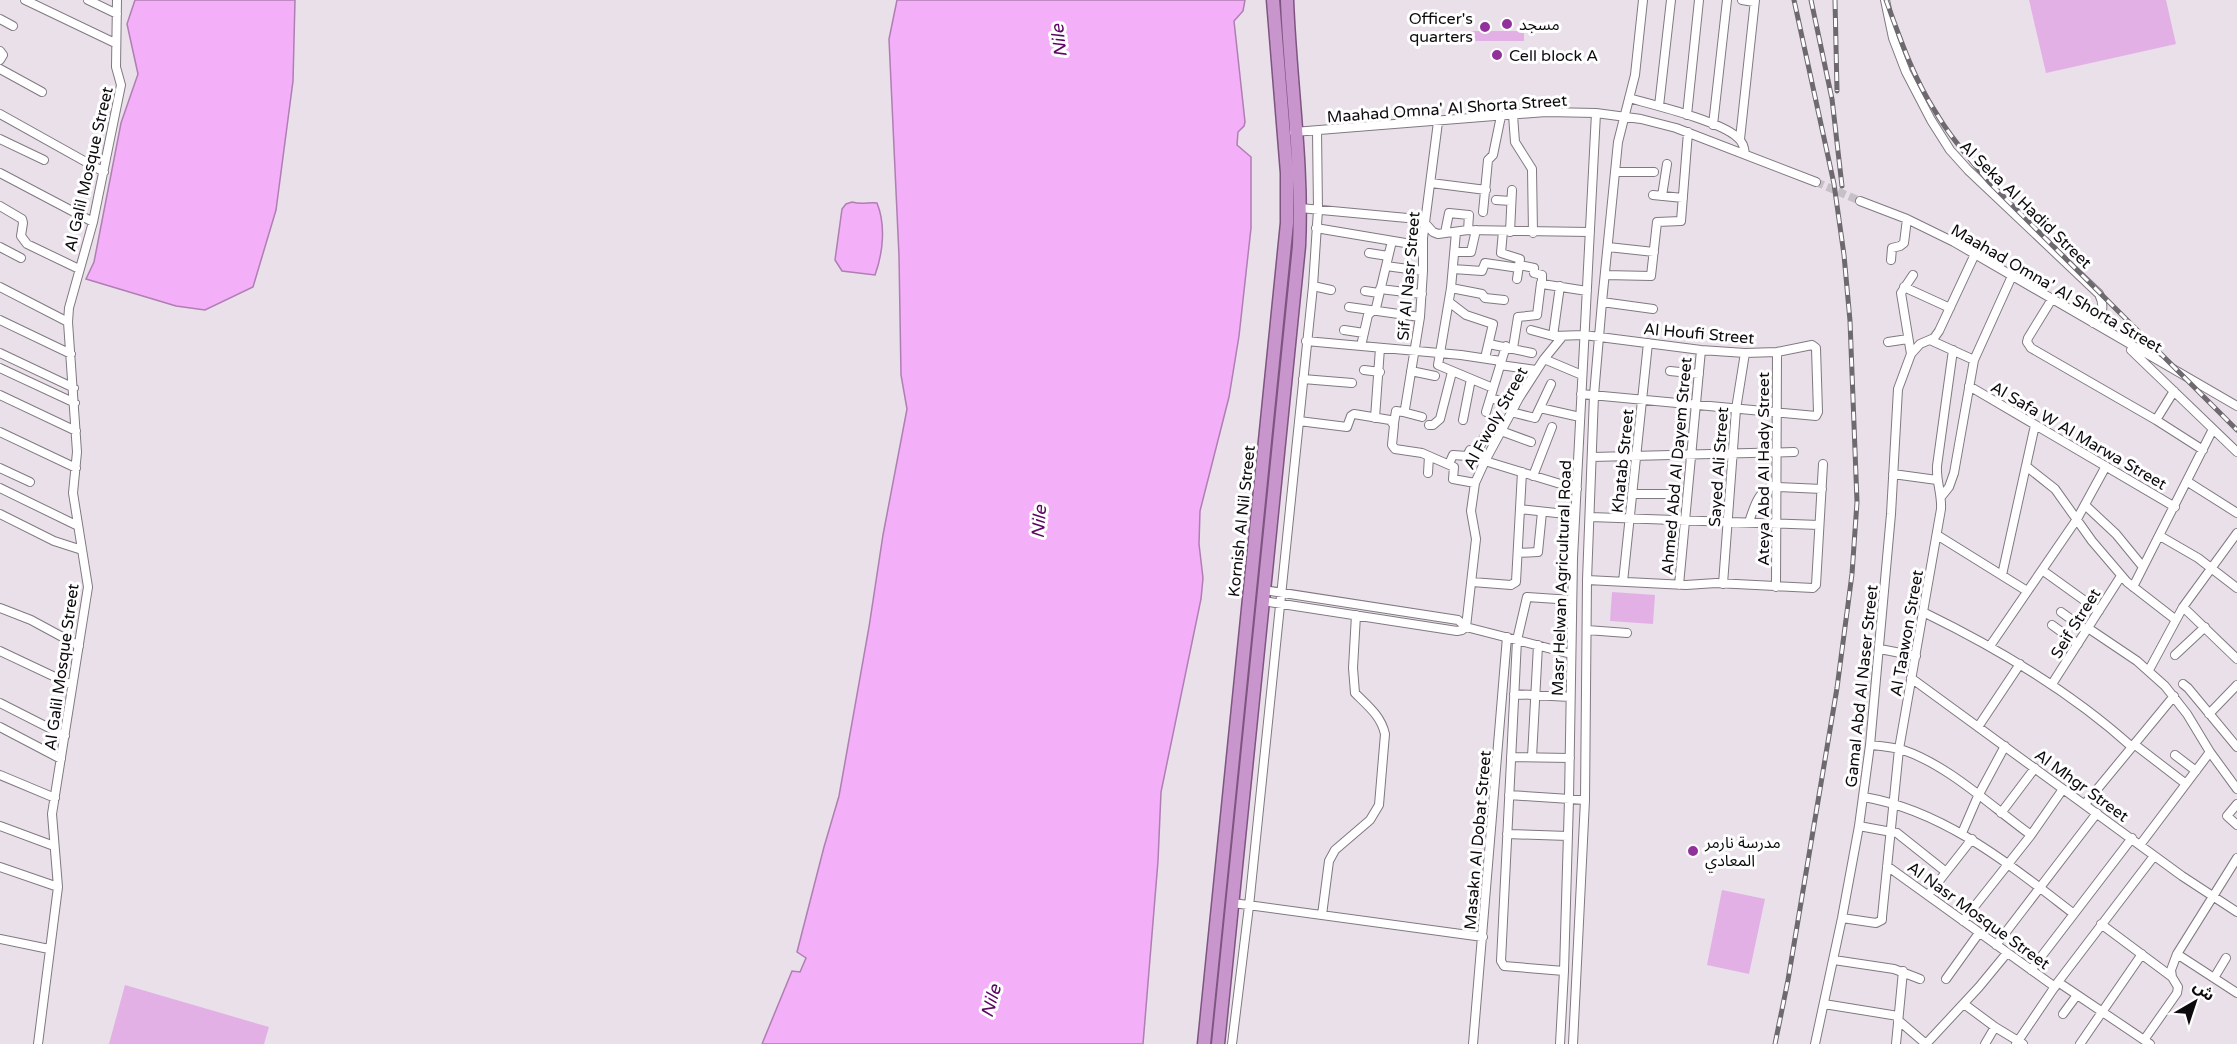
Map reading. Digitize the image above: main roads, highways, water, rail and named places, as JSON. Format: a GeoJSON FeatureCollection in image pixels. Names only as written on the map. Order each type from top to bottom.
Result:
{"type":"FeatureCollection","features":[{"type":"Feature","properties":{"kind":"highway","name":"Kornish Al Nil Street"},"geometry":{"type":"LineString","coordinates":[[1204,1043],[1285,248],[1287,197],[1284,132],[1273,0]]}},
{"type":"Feature","properties":{"kind":"highway","name":"Kornish Al Nil Street"},"geometry":{"type":"LineString","coordinates":[[1218,1044],[1299,246],[1298,132],[1287,0]]}},
{"type":"Feature","properties":{"kind":"highway"},"geometry":{"type":"LineString","coordinates":[[1204,1043],[1218,1044]]}},
{"type":"Feature","properties":{"kind":"water"},"geometry":{"type":"Polygon","coordinates":[[[135,0],[295,0],[293,81],[276,210],[253,287],[205,310],[176,306],[86,279],[94,262],[121,123],[138,74],[127,24],[135,0]]]}},
{"type":"Feature","properties":{"kind":"water","name":"Nile"},"geometry":{"type":"Polygon","coordinates":[[[897,0],[1245,0],[1243,11],[1234,21],[1245,122],[1238,132],[1237,145],[1251,157],[1251,228],[1239,336],[1229,397],[1200,511],[1199,544],[1203,578],[1201,599],[1161,792],[1158,861],[1143,1044],[762,1044],[792,971],[800,972],[806,958],[797,952],[839,796],[883,535],[907,409],[901,375],[899,256],[889,39],[897,0]]]}},
{"type":"Feature","properties":{"kind":"water"},"geometry":{"type":"Polygon","coordinates":[[[852,202],[877,203],[880,212],[882,239],[875,275],[842,271],[835,260],[842,209],[846,204],[852,202]]]}},
{"type":"Feature","properties":{"kind":"tunnel"},"geometry":{"type":"LineString","coordinates":[[1816,182],[1860,201]]}},
{"type":"Feature","properties":{"kind":"railway"},"geometry":{"type":"LineString","coordinates":[[1775,1044],[1788,980],[1837,688],[1852,574],[1857,502],[1850,321],[1844,255],[1834,184],[1794,0]]}},
{"type":"Feature","properties":{"kind":"railway"},"geometry":{"type":"LineString","coordinates":[[1811,0],[1832,99],[1842,186]]}},
{"type":"Feature","properties":{"kind":"railway"},"geometry":{"type":"LineString","coordinates":[[1835,0],[1837,91]]}},
{"type":"Feature","properties":{"kind":"railway"},"geometry":{"type":"LineString","coordinates":[[1886,0],[1907,57],[1927,98],[1954,139],[1989,182],[2237,430]]}},
{"type":"Feature","properties":{"kind":"place","name":"مسجد"},"geometry":{"type":"Point","coordinates":[1507,24]}},
{"type":"Feature","properties":{"kind":"place","name":"Officer's quarters"},"geometry":{"type":"Point","coordinates":[1485,27]}},
{"type":"Feature","properties":{"kind":"place","name":"Cell block A"},"geometry":{"type":"Point","coordinates":[1497,55]}},
{"type":"Feature","properties":{"kind":"place","name":"مدرسة نارمر المعادي"},"geometry":{"type":"Point","coordinates":[1693,851]}}]}
